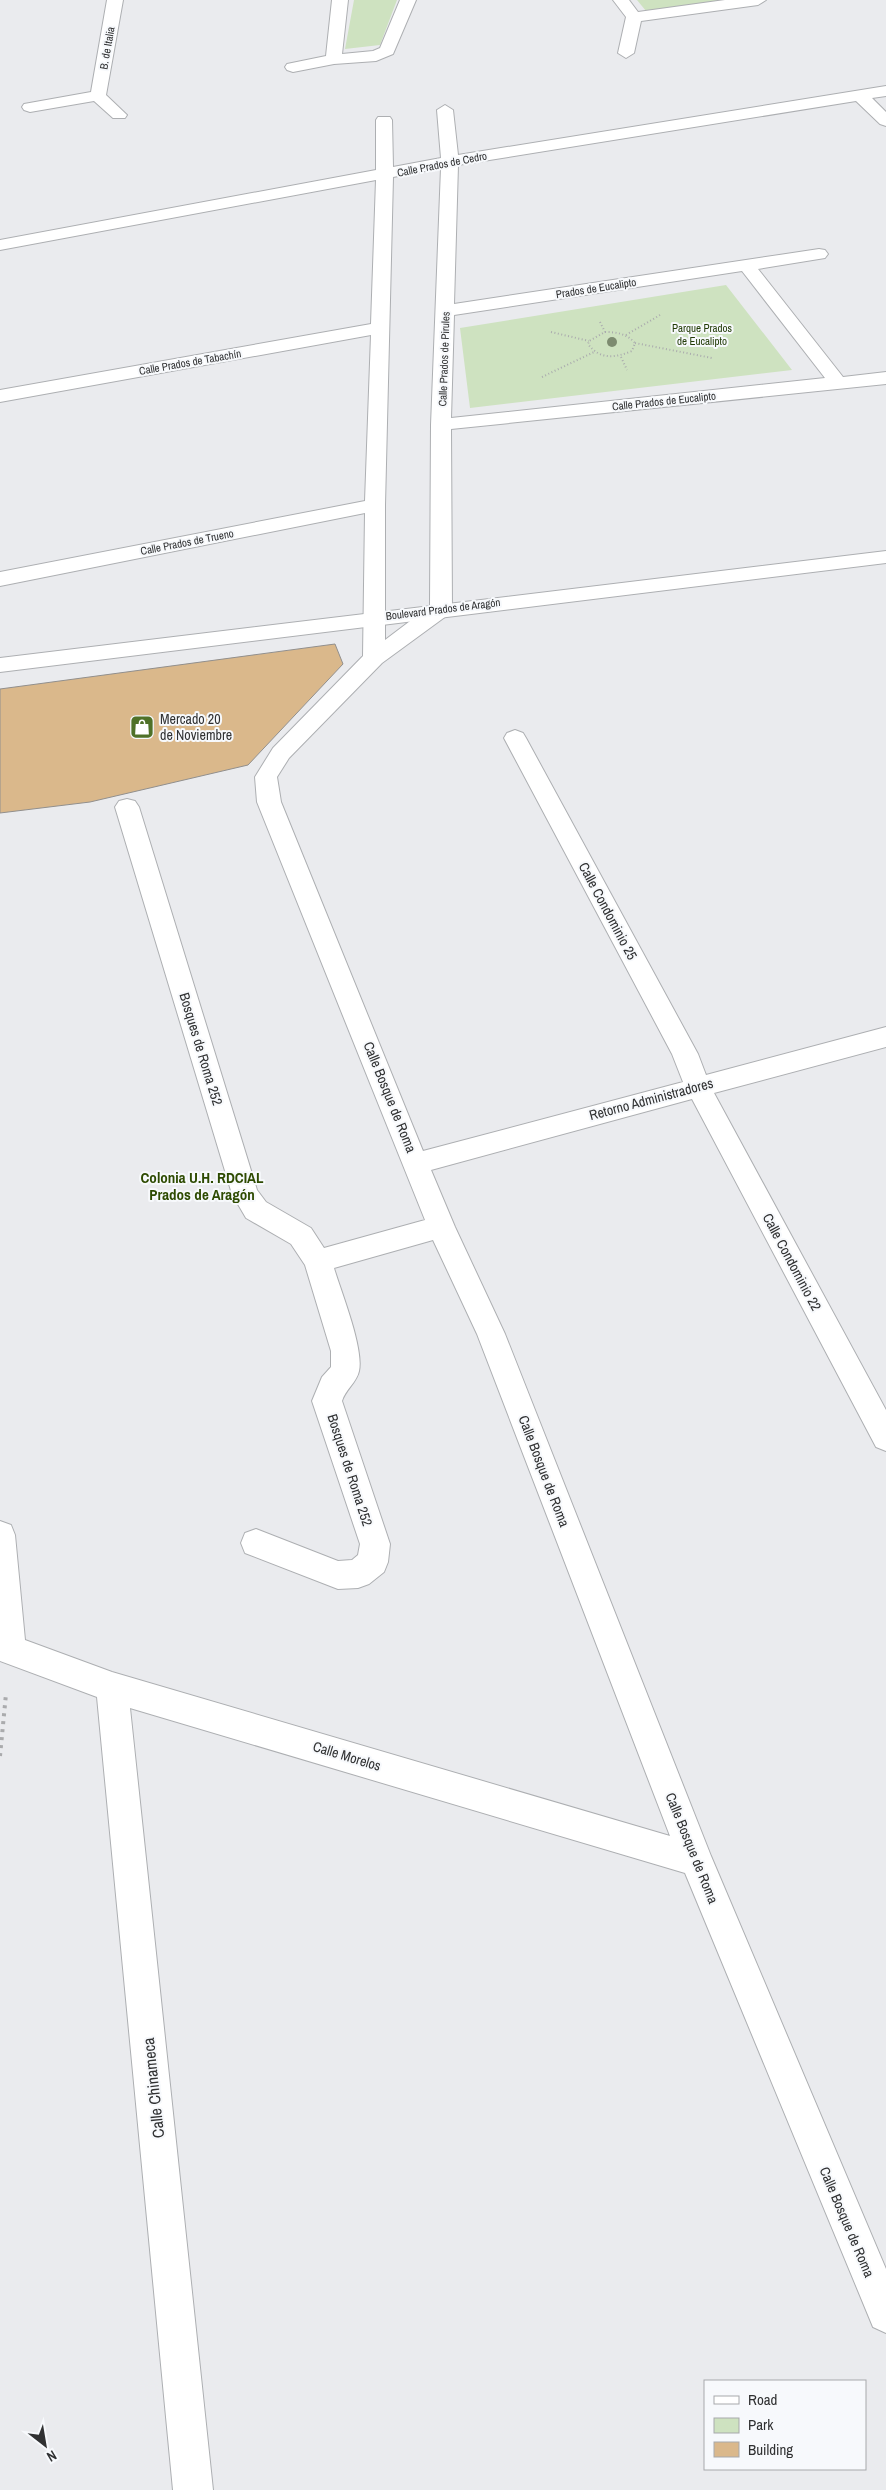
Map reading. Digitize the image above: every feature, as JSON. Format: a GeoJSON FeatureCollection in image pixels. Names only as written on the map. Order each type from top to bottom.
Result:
{"type":"FeatureCollection","features":[{"type":"Feature","properties":{"kind":"street","name":"B. de Italia"},"geometry":{"type":"LineString","coordinates":[[98,96],[115,0]]}},
{"type":"Feature","properties":{"kind":"street"},"geometry":{"type":"LineString","coordinates":[[334,59],[340,0]]}},
{"type":"Feature","properties":{"kind":"street"},"geometry":{"type":"LineString","coordinates":[[293,67],[334,59],[376,56],[387,51],[408,0]]}},
{"type":"Feature","properties":{"kind":"street"},"geometry":{"type":"LineString","coordinates":[[621,0],[634,17],[626,53]]}},
{"type":"Feature","properties":{"kind":"street"},"geometry":{"type":"LineString","coordinates":[[634,17],[758,0]]}},
{"type":"Feature","properties":{"kind":"street","name":"Calle Prados de Cedro"},"geometry":{"type":"LineString","coordinates":[[0,245],[450,162],[886,91]]}},
{"type":"Feature","properties":{"kind":"street"},"geometry":{"type":"LineString","coordinates":[[860,95],[886,122]]}},
{"type":"Feature","properties":{"kind":"street"},"geometry":{"type":"LineString","coordinates":[[30,107],[98,96],[119,115]]}},
{"type":"Feature","properties":{"kind":"street","name":"Calle Prados de Pirules"},"geometry":{"type":"LineString","coordinates":[[441,609],[441,425],[450,162],[445,110]]}},
{"type":"Feature","properties":{"kind":"street"},"geometry":{"type":"LineString","coordinates":[[374,658],[375,505],[385,175],[384,120]]}},
{"type":"Feature","properties":{"kind":"street","name":"Prados de Eucalipto"},"geometry":{"type":"LineString","coordinates":[[446,311],[818,254]]}},
{"type":"Feature","properties":{"kind":"street"},"geometry":{"type":"LineString","coordinates":[[746,265],[838,383]]}},
{"type":"Feature","properties":{"kind":"street","name":"Calle Prados de Tabachín"},"geometry":{"type":"LineString","coordinates":[[0,396],[381,328]]}},
{"type":"Feature","properties":{"kind":"street","name":"Calle Prados de Eucalipto"},"geometry":{"type":"LineString","coordinates":[[441,425],[471,420],[886,378]]}},
{"type":"Feature","properties":{"kind":"street","name":"Calle Prados de Trueno"},"geometry":{"type":"LineString","coordinates":[[0,579],[375,505]]}},
{"type":"Feature","properties":{"kind":"street","name":"Boulevard Prados de Aragón"},"geometry":{"type":"LineString","coordinates":[[0,665],[375,617],[886,557]]}},
{"type":"Feature","properties":{"kind":"street","name":"Calle Bosque de Roma"},"geometry":{"type":"LineString","coordinates":[[441,609],[374,658],[281,753],[266,777],[269,802],[417,1163],[441,1227],[491,1334],[696,1860],[886,2314]]}},
{"type":"Feature","properties":{"kind":"street","name":"Calle Condominio 25"},"geometry":{"type":"LineString","coordinates":[[515,738],[680,1046],[698,1087]]}},
{"type":"Feature","properties":{"kind":"street","name":"Bosques de Roma 252"},"geometry":{"type":"LineString","coordinates":[[127,807],[244,1194],[256,1210],[301,1236],[318,1261],[345,1351],[345,1372],[332,1386],[327,1401],[375,1544],[373,1562],[358,1574],[338,1574],[256,1543]]}},
{"type":"Feature","properties":{"kind":"street","name":"Retorno Administradores"},"geometry":{"type":"LineString","coordinates":[[417,1163],[886,1037]]}},
{"type":"Feature","properties":{"kind":"street","name":"Calle Condominio 22"},"geometry":{"type":"LineString","coordinates":[[698,1087],[886,1438]]}},
{"type":"Feature","properties":{"kind":"street"},"geometry":{"type":"LineString","coordinates":[[318,1261],[441,1227]]}},
{"type":"Feature","properties":{"kind":"street"},"geometry":{"type":"LineString","coordinates":[[0,1535],[5,1647]]}},
{"type":"Feature","properties":{"kind":"street","name":"Calle Morelos"},"geometry":{"type":"LineString","coordinates":[[5,1647],[112,1686],[696,1860]]}},
{"type":"Feature","properties":{"kind":"street","name":"Calle Chinameca"},"geometry":{"type":"LineString","coordinates":[[112,1686],[193,2490]]}},
{"type":"Feature","properties":{"kind":"path"},"geometry":{"type":"LineString","coordinates":[[605,332],[620,333],[632,339],[634,343],[632,351],[621,357],[606,357],[594,352],[588,344],[589,340],[605,332]]}},
{"type":"Feature","properties":{"kind":"path"},"geometry":{"type":"LineString","coordinates":[[0,1756],[5,1647]]}},
{"type":"Feature","properties":{"kind":"green space"},"geometry":{"type":"Polygon","coordinates":[[[354,0],[397,0],[380,45],[345,49],[354,0]]]}},
{"type":"Feature","properties":{"kind":"green space"},"geometry":{"type":"Polygon","coordinates":[[[637,0],[724,0],[646,11],[637,0]]]}},
{"type":"Feature","properties":{"kind":"green space","name":"Parque Prados de Eucalipto"},"geometry":{"type":"Polygon","coordinates":[[[726,285],[792,370],[470,408],[460,328],[726,285]]]}},
{"type":"Feature","properties":{"kind":"building","name":"Mercado 20 de Noviembre"},"geometry":{"type":"Polygon","coordinates":[[[335,644],[343,664],[248,765],[90,802],[0,813],[0,689],[335,644]]]}},
{"type":"Feature","properties":{"kind":"place","name":"Mercado 20 de Noviembre"},"geometry":{"type":"Point","coordinates":[142,727]}},
{"type":"Feature","properties":{"kind":"district","name":"Colonia U.H. RDCIAL Prados de Aragón"},"geometry":{"type":"Point","coordinates":[202,1186]}}]}
